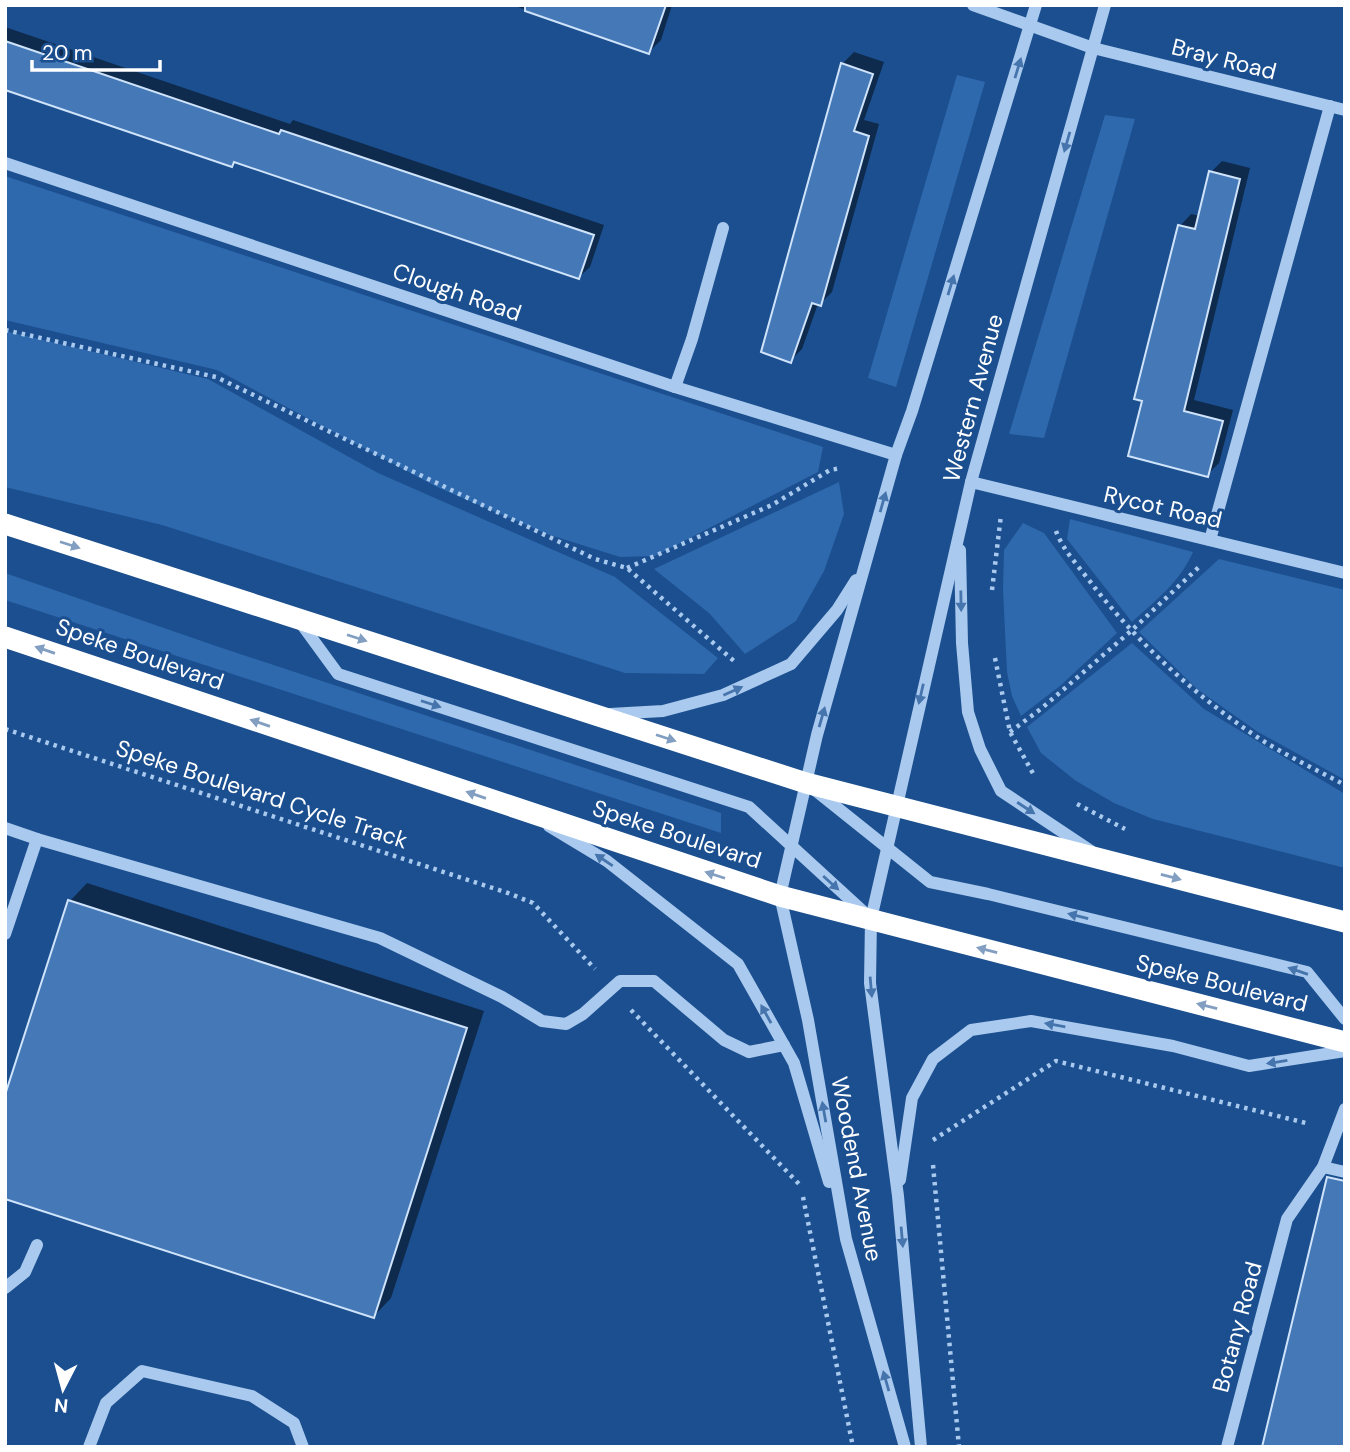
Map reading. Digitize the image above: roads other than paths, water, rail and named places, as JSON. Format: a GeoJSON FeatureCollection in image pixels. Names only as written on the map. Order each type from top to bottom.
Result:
{"type":"FeatureCollection","features":[{"type":"Feature","properties":{"kind":"highway"},"geometry":{"type":"LineString","coordinates":[[5,524],[806,783],[1345,922]]}},
{"type":"Feature","properties":{"kind":"highway","name":"Speke Boulevard"},"geometry":{"type":"LineString","coordinates":[[5,637],[780,896],[1345,1042]]}},
{"type":"Feature","properties":{"kind":"street","name":"Bray Road"},"geometry":{"type":"LineString","coordinates":[[973,5],[1093,48],[1345,110]]}},
{"type":"Feature","properties":{"kind":"street"},"geometry":{"type":"LineString","coordinates":[[780,896],[817,735],[896,455],[912,411],[1036,5]]}},
{"type":"Feature","properties":{"kind":"street","name":"Western Avenue"},"geometry":{"type":"LineString","coordinates":[[888,848],[971,482],[1105,5]]}},
{"type":"Feature","properties":{"kind":"street"},"geometry":{"type":"LineString","coordinates":[[1210,540],[1330,106]]}},
{"type":"Feature","properties":{"kind":"street","name":"Clough Road"},"geometry":{"type":"LineString","coordinates":[[5,163],[676,387],[896,455]]}},
{"type":"Feature","properties":{"kind":"street"},"geometry":{"type":"LineString","coordinates":[[676,387],[723,228]]}},
{"type":"Feature","properties":{"kind":"street","name":"Rycot Road"},"geometry":{"type":"LineString","coordinates":[[971,482],[1345,573]]}},
{"type":"Feature","properties":{"kind":"street"},"geometry":{"type":"LineString","coordinates":[[960,532],[962,643],[968,712],[980,749],[1001,791],[1104,859]]}},
{"type":"Feature","properties":{"kind":"street"},"geometry":{"type":"LineString","coordinates":[[594,715],[663,712],[723,695],[791,664],[836,610],[864,568]]}},
{"type":"Feature","properties":{"kind":"street"},"geometry":{"type":"LineString","coordinates":[[298,618],[338,674],[749,807],[871,919]]}},
{"type":"Feature","properties":{"kind":"street"},"geometry":{"type":"LineString","coordinates":[[806,783],[930,882],[1307,972],[1345,1019]]}},
{"type":"Feature","properties":{"kind":"street"},"geometry":{"type":"LineString","coordinates":[[522,810],[607,861],[738,964],[794,1063],[846,1239]]}},
{"type":"Feature","properties":{"kind":"street"},"geometry":{"type":"LineString","coordinates":[[5,828],[380,938],[502,997],[542,1021],[566,1024],[620,981],[654,981],[724,1040],[749,1052],[784,1045]]}},
{"type":"Feature","properties":{"kind":"street"},"geometry":{"type":"LineString","coordinates":[[5,933],[37,839]]}},
{"type":"Feature","properties":{"kind":"street","name":"Woodend Avenue"},"geometry":{"type":"LineString","coordinates":[[888,848],[871,919],[870,983],[898,1196],[921,1447]]}},
{"type":"Feature","properties":{"kind":"street","name":"Woodend Avenue"},"geometry":{"type":"LineString","coordinates":[[780,896],[808,1020],[846,1239],[905,1447]]}},
{"type":"Feature","properties":{"kind":"street"},"geometry":{"type":"LineString","coordinates":[[898,1196],[912,1098],[933,1059],[971,1030],[1031,1021],[1173,1046],[1249,1066],[1345,1051]]}},
{"type":"Feature","properties":{"kind":"street","name":"Botany Road"},"geometry":{"type":"LineString","coordinates":[[1227,1447],[1287,1219],[1323,1167],[1345,1109]]}},
{"type":"Feature","properties":{"kind":"street"},"geometry":{"type":"LineString","coordinates":[[1323,1167],[1345,1172]]}},
{"type":"Feature","properties":{"kind":"street"},"geometry":{"type":"LineString","coordinates":[[5,1288],[25,1272],[37,1244]]}},
{"type":"Feature","properties":{"kind":"street"},"geometry":{"type":"LineString","coordinates":[[89,1447],[106,1403],[142,1371],[252,1396],[294,1423],[303,1447]]}}]}
